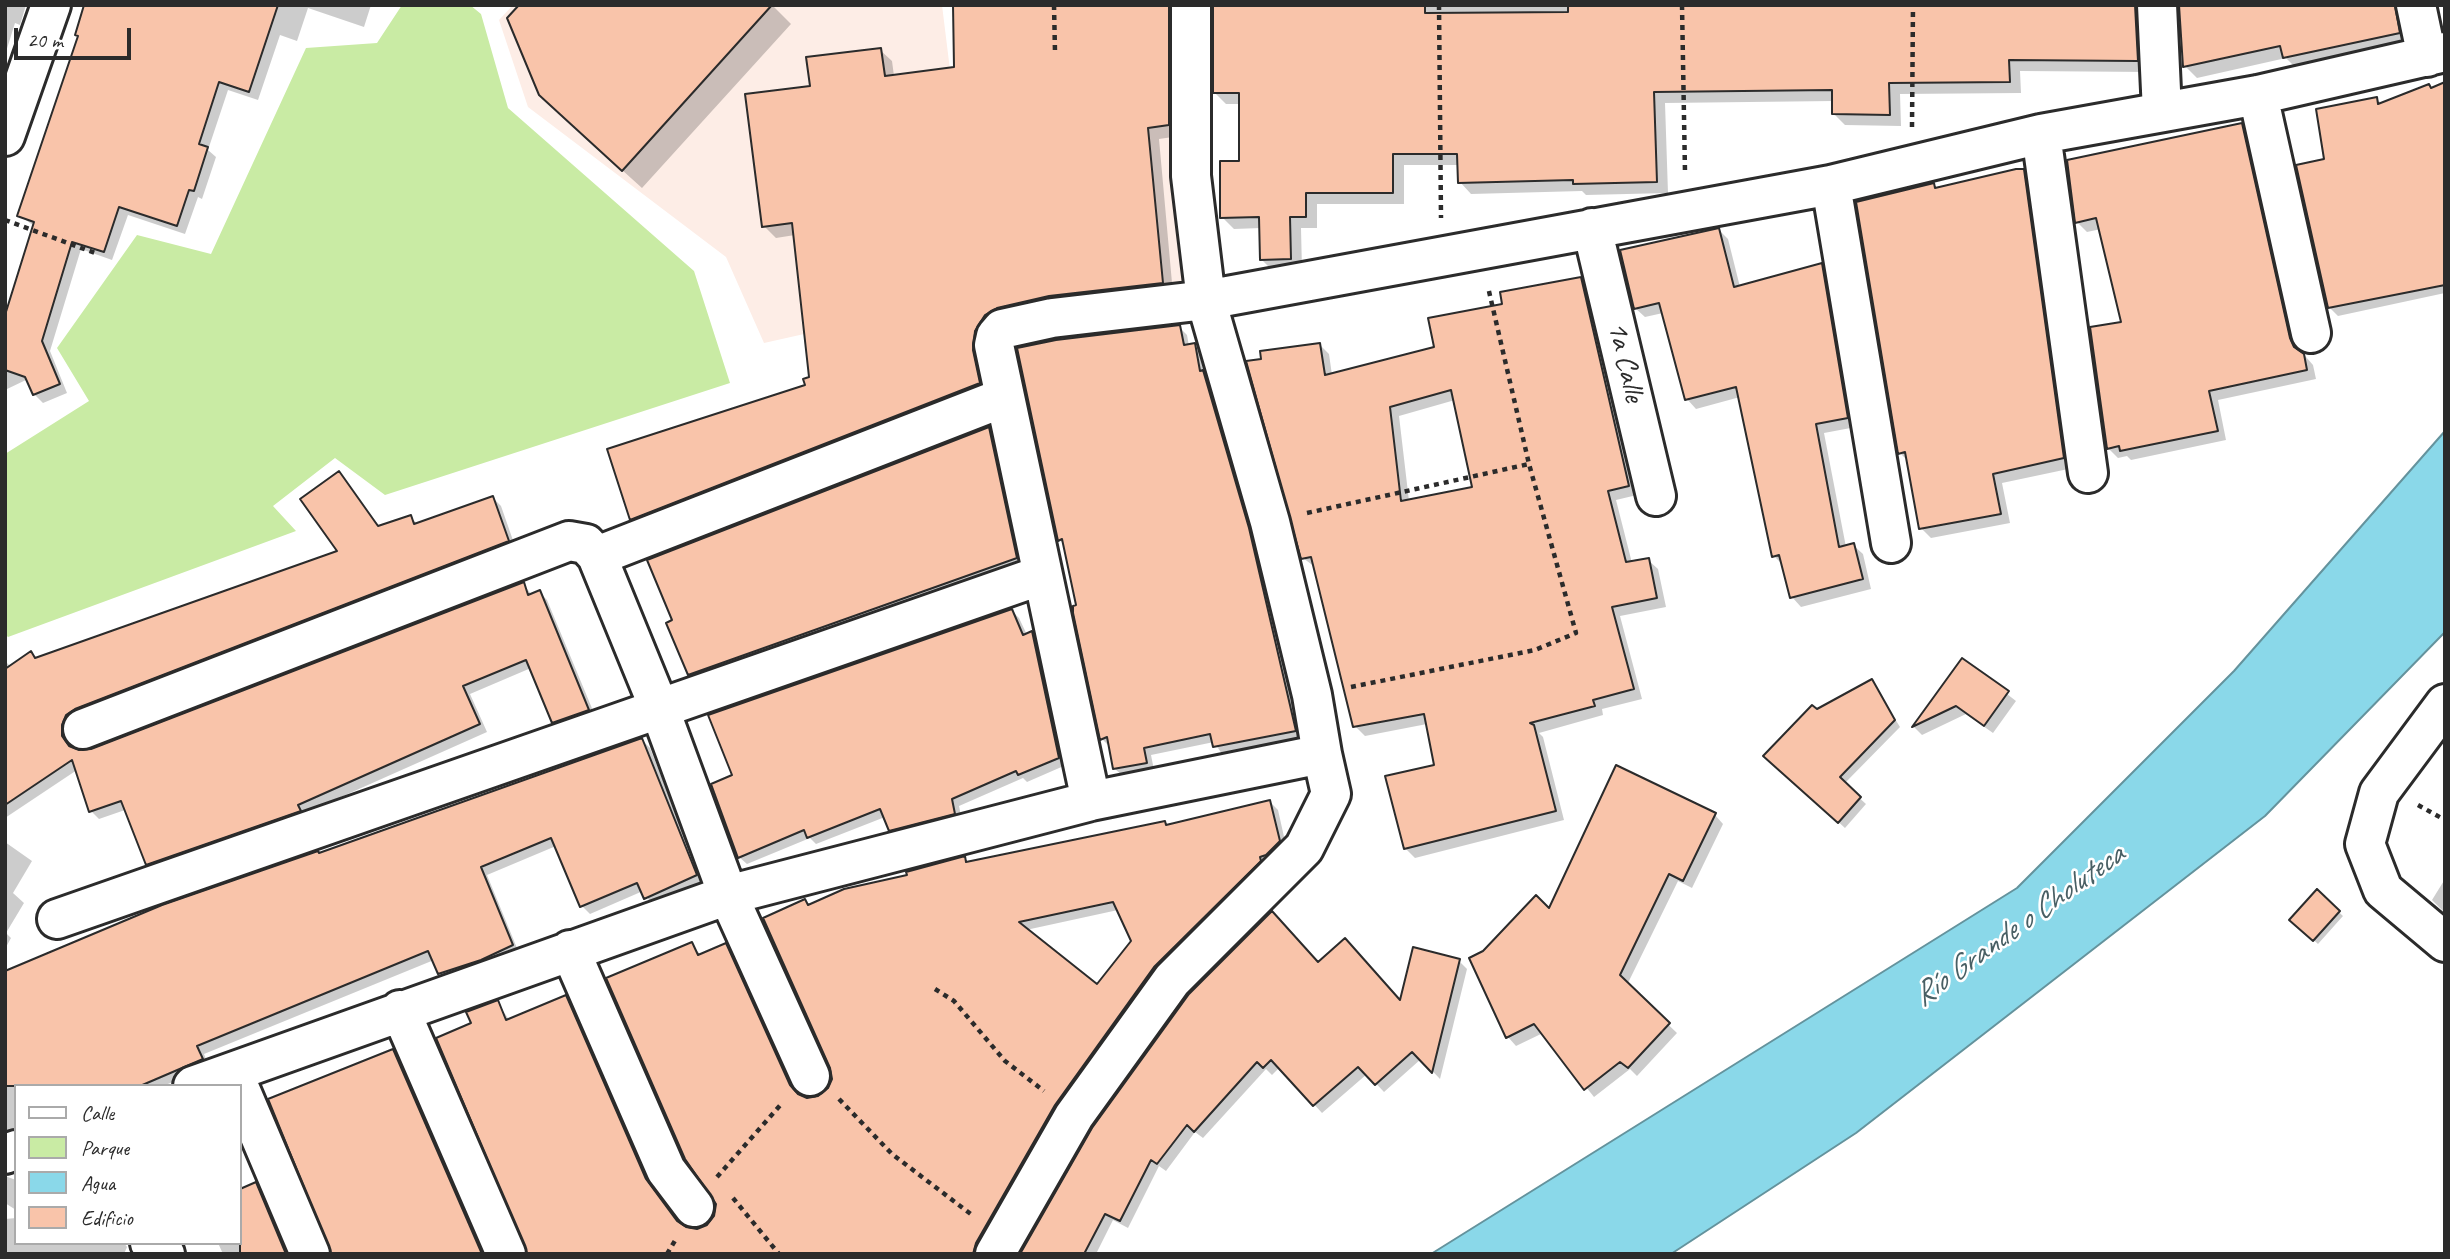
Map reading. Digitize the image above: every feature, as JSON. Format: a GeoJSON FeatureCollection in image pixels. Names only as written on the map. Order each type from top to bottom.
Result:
{"type":"FeatureCollection","features":[{"type":"Feature","properties":{"kind":"street"},"geometry":{"type":"LineString","coordinates":[[5,136],[51,5]]}},
{"type":"Feature","properties":{"kind":"street"},"geometry":{"type":"LineString","coordinates":[[999,1246],[1074,1116],[1172,980],[1304,848],[1331,794],[1312,695],[1269,522],[1206,300],[1191,176],[1191,5]]}},
{"type":"Feature","properties":{"kind":"street"},"geometry":{"type":"LineString","coordinates":[[2157,5],[2162,112]]}},
{"type":"Feature","properties":{"kind":"street"},"geometry":{"type":"LineString","coordinates":[[1091,801],[994,345],[996,336],[1002,329],[1052,318],[1206,300],[1831,185],[2041,134],[2258,95],[2436,54],[2416,5]]}},
{"type":"Feature","properties":{"kind":"street"},"geometry":{"type":"LineString","coordinates":[[2258,95],[2311,333]]}},
{"type":"Feature","properties":{"kind":"street"},"geometry":{"type":"LineString","coordinates":[[2041,134],[2088,473]]}},
{"type":"Feature","properties":{"kind":"street"},"geometry":{"type":"LineString","coordinates":[[1831,185],[1891,543]]}},
{"type":"Feature","properties":{"kind":"street","name":"1a Calle"},"geometry":{"type":"LineString","coordinates":[[1592,228],[1656,496]]}},
{"type":"Feature","properties":{"kind":"street"},"geometry":{"type":"LineString","coordinates":[[597,556],[1005,397]]}},
{"type":"Feature","properties":{"kind":"street"},"geometry":{"type":"LineString","coordinates":[[83,729],[569,541],[586,544],[597,556],[660,710],[728,895],[810,1076]]}},
{"type":"Feature","properties":{"kind":"street"},"geometry":{"type":"LineString","coordinates":[[57,919],[1042,575]]}},
{"type":"Feature","properties":{"kind":"street"},"geometry":{"type":"LineString","coordinates":[[2445,704],[2379,793],[2365,844],[2383,890],[2445,942]]}},
{"type":"Feature","properties":{"kind":"street"},"geometry":{"type":"LineString","coordinates":[[215,1084],[237,1082],[400,1010],[728,895],[1091,801],[1322,754]]}},
{"type":"Feature","properties":{"kind":"street"},"geometry":{"type":"LineString","coordinates":[[570,950],[666,1170],[706,1193]]}},
{"type":"Feature","properties":{"kind":"street"},"geometry":{"type":"LineString","coordinates":[[400,1010],[506,1254]]}},
{"type":"Feature","properties":{"kind":"street"},"geometry":{"type":"LineString","coordinates":[[242,1094],[310,1254]]}},
{"type":"Feature","properties":{"kind":"path"},"geometry":{"type":"LineString","coordinates":[[1054,5],[1055,52]]}},
{"type":"Feature","properties":{"kind":"path"},"geometry":{"type":"LineString","coordinates":[[1439,5],[1441,256]]}},
{"type":"Feature","properties":{"kind":"path"},"geometry":{"type":"LineString","coordinates":[[1682,5],[1686,212]]}},
{"type":"Feature","properties":{"kind":"path"},"geometry":{"type":"LineString","coordinates":[[1912,167],[1913,5]]}},
{"type":"Feature","properties":{"kind":"path"},"geometry":{"type":"LineString","coordinates":[[5,220],[95,253]]}},
{"type":"Feature","properties":{"kind":"path"},"geometry":{"type":"LineString","coordinates":[[1312,695],[1535,650],[1576,633],[1528,464],[1479,248]]}},
{"type":"Feature","properties":{"kind":"path"},"geometry":{"type":"LineString","coordinates":[[1269,522],[1528,464]]}},
{"type":"Feature","properties":{"kind":"path"},"geometry":{"type":"LineString","coordinates":[[935,989],[954,1001],[1005,1061],[1074,1116]]}},
{"type":"Feature","properties":{"kind":"path"},"geometry":{"type":"LineString","coordinates":[[667,1254],[706,1193],[756,1131],[810,1076],[845,1104],[892,1154],[999,1246]]}},
{"type":"Feature","properties":{"kind":"path"},"geometry":{"type":"LineString","coordinates":[[706,1193],[779,1254]]}},
{"type":"Feature","properties":{"kind":"shaded area"},"geometry":{"type":"Polygon","coordinates":[[[513,5],[942,5],[950,70],[989,78],[1172,74],[1195,293],[831,328],[764,343],[726,257],[528,107],[499,20],[513,5]]]}},
{"type":"Feature","properties":{"kind":"green space"},"geometry":{"type":"Polygon","coordinates":[[[402,5],[470,5],[481,14],[508,108],[694,271],[730,383],[385,495],[335,458],[273,506],[296,531],[8,637],[5,634],[5,454],[89,401],[57,348],[137,235],[211,254],[306,48],[377,43],[402,5]]]}},
{"type":"Feature","properties":{"kind":"water","name":"Río Grande o Choluteca"},"geometry":{"type":"Polygon","coordinates":[[[2445,431],[2445,632],[2265,816],[1856,1133],[1671,1254],[1431,1254],[2017,888],[2234,671],[2445,431]]]}},
{"type":"Feature","properties":{"kind":"building"},"geometry":{"type":"Polygon","coordinates":[[[84,5],[278,5],[249,92],[219,82],[199,144],[208,147],[194,191],[189,190],[177,226],[119,207],[104,252],[72,242],[42,341],[60,384],[33,395],[25,377],[5,370],[5,315],[34,222],[17,216],[78,36],[75,35],[84,5]]]}},
{"type":"Feature","properties":{"kind":"building"},"geometry":{"type":"Polygon","coordinates":[[[519,5],[772,5],[622,171],[539,95],[507,18],[519,5]]]}},
{"type":"Feature","properties":{"kind":"building"},"geometry":{"type":"Polygon","coordinates":[[[953,5],[1169,5],[1169,125],[1148,128],[1163,283],[1049,296],[997,308],[985,315],[975,331],[973,350],[980,383],[630,520],[607,449],[805,385],[803,379],[809,377],[792,223],[762,227],[745,94],[810,86],[806,57],[881,48],[885,76],[954,67],[953,5]]]}},
{"type":"Feature","properties":{"kind":"building"},"geometry":{"type":"Polygon","coordinates":[[[1213,5],[1425,5],[1425,13],[1568,12],[1568,5],[2135,5],[2138,61],[2009,60],[2010,82],[1889,83],[1890,115],[1832,114],[1832,90],[1654,92],[1657,182],[1573,184],[1573,180],[1458,183],[1457,154],[1393,154],[1393,193],[1306,193],[1306,217],[1290,217],[1291,259],[1260,260],[1259,217],[1220,218],[1220,161],[1239,161],[1239,93],[1213,93],[1213,5]]]}},
{"type":"Feature","properties":{"kind":"building"},"geometry":{"type":"Polygon","coordinates":[[[2179,5],[2395,5],[2400,33],[2283,58],[2280,46],[2183,67],[2179,5]]]}},
{"type":"Feature","properties":{"kind":"building"},"geometry":{"type":"Polygon","coordinates":[[[2445,82],[2445,285],[2328,308],[2296,165],[2324,159],[2316,109],[2377,97],[2378,104],[2429,84],[2431,88],[2445,82]]]}},
{"type":"Feature","properties":{"kind":"building"},"geometry":{"type":"Polygon","coordinates":[[[2242,123],[2290,338],[2294,347],[2304,354],[2307,370],[2209,391],[2218,431],[2120,451],[2119,446],[2107,449],[2090,327],[2121,322],[2096,218],[2075,223],[2067,160],[2242,123]]]}},
{"type":"Feature","properties":{"kind":"building"},"geometry":{"type":"Polygon","coordinates":[[[2024,169],[2064,458],[1993,474],[2001,514],[1919,529],[1905,452],[1898,454],[1856,202],[1934,183],[1935,188],[2024,169]]]}},
{"type":"Feature","properties":{"kind":"building"},"geometry":{"type":"Polygon","coordinates":[[[1719,228],[1734,287],[1822,263],[1848,418],[1816,424],[1839,547],[1854,543],[1863,579],[1790,598],[1779,555],[1772,557],[1736,387],[1685,400],[1659,303],[1634,309],[1620,250],[1719,228]]]}},
{"type":"Feature","properties":{"kind":"building"},"geometry":{"type":"Polygon","coordinates":[[[1581,277],[1629,486],[1608,491],[1626,562],[1649,558],[1657,598],[1612,607],[1634,689],[1593,700],[1595,706],[1530,723],[1534,725],[1556,811],[1404,849],[1385,776],[1434,765],[1424,714],[1353,727],[1311,557],[1301,559],[1246,361],[1261,359],[1260,351],[1320,343],[1325,375],[1434,347],[1428,318],[1502,304],[1500,292],[1581,277]],[[1451,390],[1390,407],[1401,501],[1472,487],[1451,390]]]}},
{"type":"Feature","properties":{"kind":"building"},"geometry":{"type":"Polygon","coordinates":[[[1180,325],[1184,345],[1195,343],[1200,371],[1203,370],[1249,528],[1296,731],[1213,747],[1210,734],[1144,748],[1147,763],[1113,769],[1107,737],[1100,740],[1073,613],[1073,606],[1076,605],[1062,539],[1058,541],[1017,348],[1056,340],[1180,325]]]}},
{"type":"Feature","properties":{"kind":"building"},"geometry":{"type":"Polygon","coordinates":[[[989,427],[1017,558],[688,675],[666,623],[672,620],[647,560],[989,427]]]}},
{"type":"Feature","properties":{"kind":"building"},"geometry":{"type":"Polygon","coordinates":[[[339,471],[378,526],[411,515],[414,524],[493,496],[509,541],[75,709],[66,715],[62,725],[62,736],[69,746],[79,750],[91,749],[524,582],[528,595],[540,590],[589,710],[552,723],[526,660],[463,686],[480,724],[298,805],[301,811],[146,865],[121,801],[89,812],[72,760],[5,805],[5,669],[31,651],[35,658],[337,551],[300,499],[339,471]]]}},
{"type":"Feature","properties":{"kind":"building"},"geometry":{"type":"Polygon","coordinates":[[[1012,609],[1023,635],[1032,631],[1059,758],[1018,775],[1016,771],[952,799],[955,814],[889,831],[880,809],[807,838],[804,830],[738,858],[711,784],[732,775],[708,715],[1012,609]]]}},
{"type":"Feature","properties":{"kind":"building"},"geometry":{"type":"Polygon","coordinates":[[[1962,658],[2009,691],[1984,726],[1956,706],[1912,727],[1962,658]]]}},
{"type":"Feature","properties":{"kind":"building"},"geometry":{"type":"Polygon","coordinates":[[[1872,679],[1895,720],[1840,777],[1861,797],[1838,823],[1763,756],[1812,705],[1817,709],[1872,679]]]}},
{"type":"Feature","properties":{"kind":"building"},"geometry":{"type":"Polygon","coordinates":[[[642,738],[697,875],[644,899],[637,883],[580,907],[551,838],[481,867],[513,945],[481,960],[438,974],[428,951],[197,1046],[203,1059],[145,1084],[5,1086],[5,971],[162,905],[318,851],[319,853],[642,738]]]}},
{"type":"Feature","properties":{"kind":"building"},"geometry":{"type":"Polygon","coordinates":[[[1616,765],[1716,813],[1683,881],[1669,874],[1620,975],[1670,1023],[1628,1068],[1620,1062],[1584,1090],[1534,1024],[1506,1038],[1469,958],[1483,951],[1536,895],[1549,908],[1616,765]]]}},
{"type":"Feature","properties":{"kind":"building"},"geometry":{"type":"Polygon","coordinates":[[[1270,800],[1280,841],[1266,855],[1260,857],[1261,861],[1154,967],[1055,1105],[976,1243],[973,1254],[527,1254],[436,1038],[471,1023],[466,1012],[498,1000],[506,1020],[566,995],[646,1179],[677,1221],[686,1227],[697,1229],[707,1225],[714,1216],[716,1204],[685,1159],[606,978],[692,942],[698,955],[726,943],[790,1085],[798,1094],[807,1098],[818,1096],[828,1088],[832,1079],[830,1068],[763,918],[805,899],[808,905],[844,889],[907,875],[906,872],[965,856],[966,862],[1165,821],[1166,825],[1270,800]],[[1113,902],[1019,922],[1097,984],[1131,941],[1113,902]]]}},
{"type":"Feature","properties":{"kind":"building"},"geometry":{"type":"Polygon","coordinates":[[[2317,889],[2340,911],[2313,941],[2289,920],[2317,889]]]}},
{"type":"Feature","properties":{"kind":"building"},"geometry":{"type":"Polygon","coordinates":[[[1272,911],[1318,962],[1345,938],[1400,1000],[1413,947],[1460,959],[1432,1073],[1412,1052],[1375,1085],[1358,1067],[1313,1106],[1271,1060],[1263,1068],[1257,1062],[1194,1132],[1187,1125],[1157,1164],[1151,1160],[1120,1221],[1105,1214],[1084,1254],[1020,1254],[1092,1128],[1189,994],[1272,911]]]}},
{"type":"Feature","properties":{"kind":"building"},"geometry":{"type":"Polygon","coordinates":[[[393,1049],[482,1254],[331,1254],[268,1099],[393,1049]]]}},
{"type":"Feature","properties":{"kind":"building"},"geometry":{"type":"Polygon","coordinates":[[[256,1182],[286,1254],[240,1254],[242,1188],[256,1182]]]}}]}
